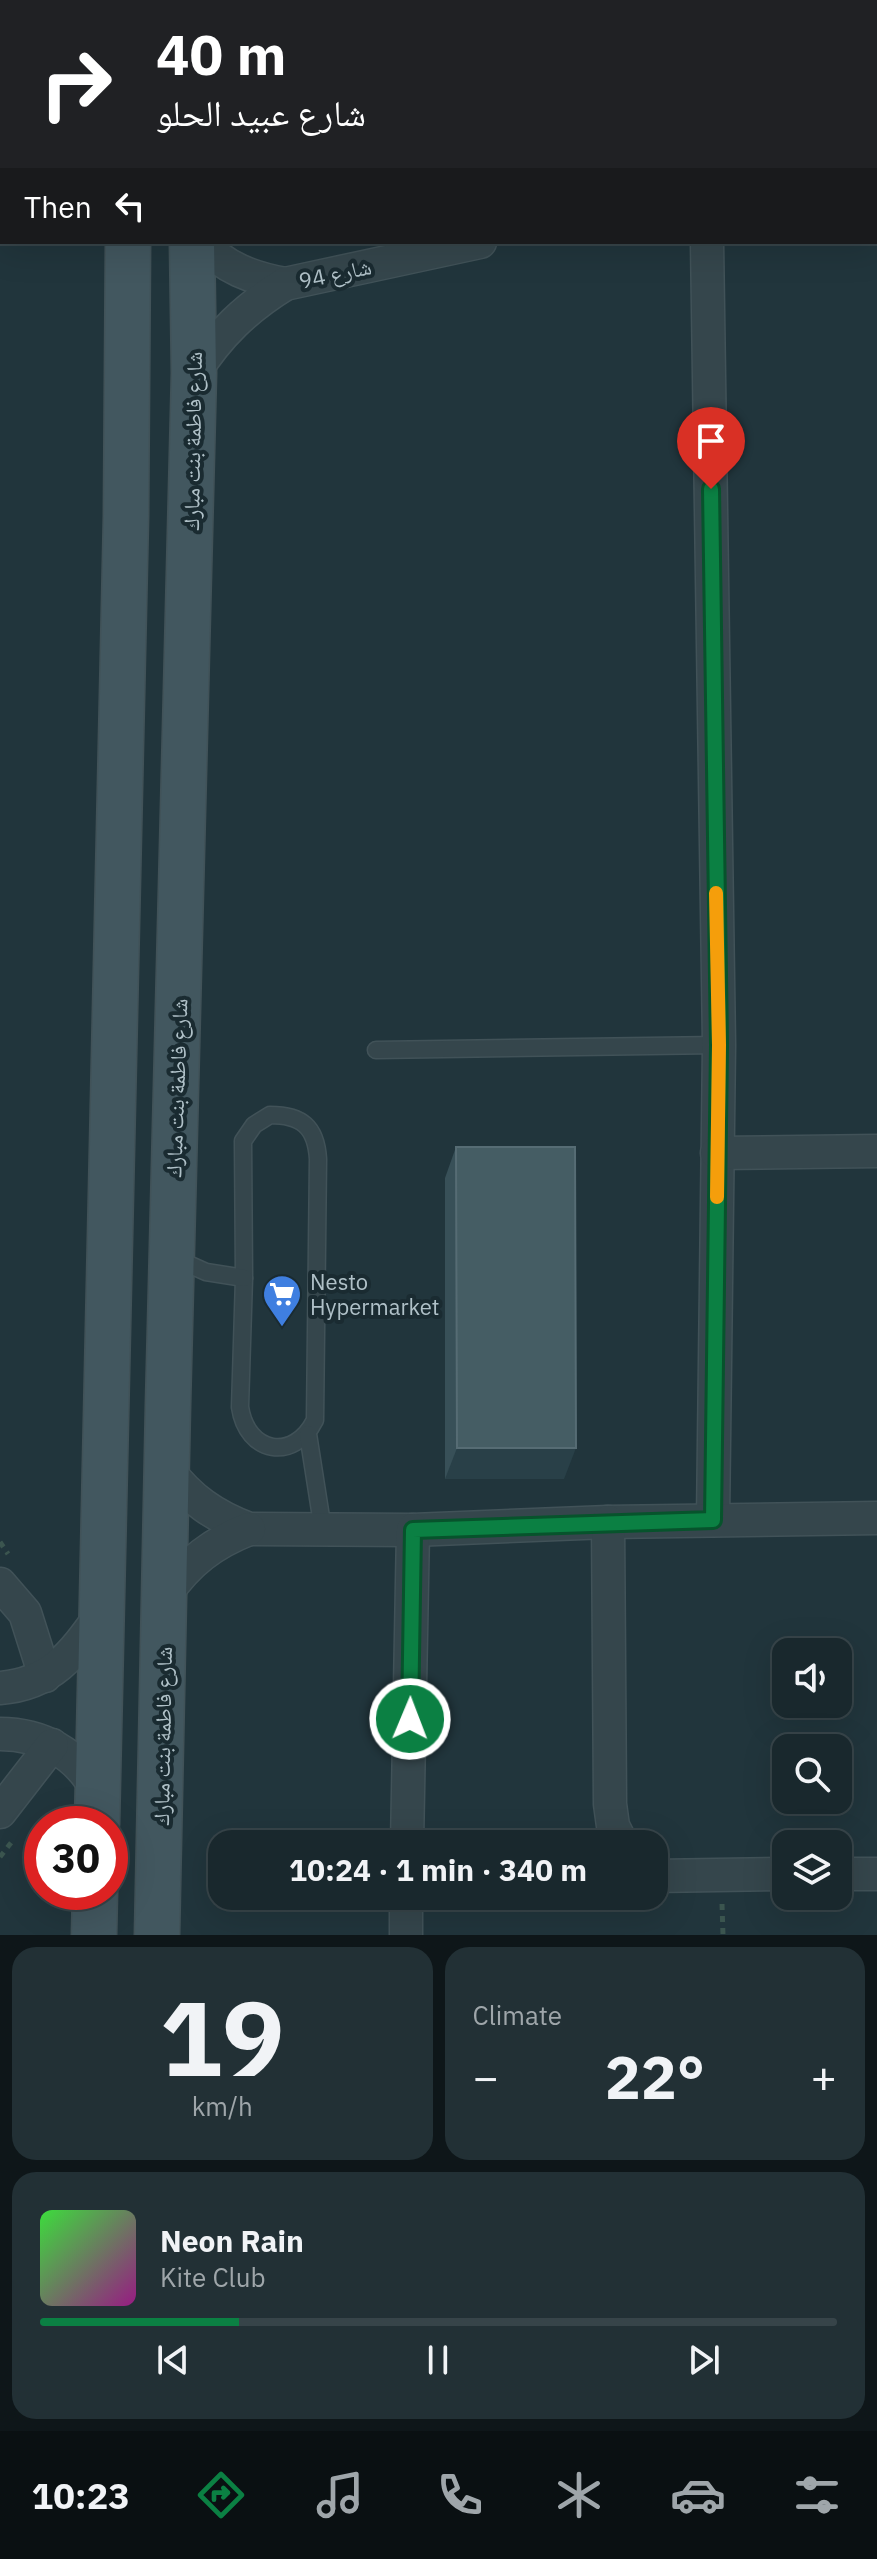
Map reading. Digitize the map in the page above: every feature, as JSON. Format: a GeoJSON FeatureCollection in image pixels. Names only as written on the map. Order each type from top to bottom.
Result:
{"type":"FeatureCollection","features":[{"type":"Feature","properties":{"kind":"street"},"geometry":{"type":"LineString","coordinates":[[97,1806],[126,516],[128,244]]}},
{"type":"Feature","properties":{"kind":"street","name":"شارع فاطمة بنت مبارك"},"geometry":{"type":"LineString","coordinates":[[157,1935],[194,373],[192,244]]}},
{"type":"Feature","properties":{"kind":"street","name":"شارع 94"},"geometry":{"type":"LineString","coordinates":[[204,244],[232,268],[257,279],[285,284]]}},
{"type":"Feature","properties":{"kind":"street","name":"شارع 94"},"geometry":{"type":"LineString","coordinates":[[194,373],[233,322],[257,301],[285,284],[471,244]]}},
{"type":"Feature","properties":{"kind":"street"},"geometry":{"type":"LineString","coordinates":[[707,244],[719,1045],[713,1520]]}},
{"type":"Feature","properties":{"kind":"street"},"geometry":{"type":"LineString","coordinates":[[717,1153],[877,1151]]}},
{"type":"Feature","properties":{"kind":"street"},"geometry":{"type":"LineString","coordinates":[[168,1470],[183,1490],[202,1507],[224,1520],[249,1529],[413,1530],[608,1522],[877,1518]]}},
{"type":"Feature","properties":{"kind":"street"},"geometry":{"type":"LineString","coordinates":[[608,1522],[610,1804],[615,1830]]}},
{"type":"Feature","properties":{"kind":"street"},"geometry":{"type":"LineString","coordinates":[[166,1594],[201,1554],[228,1537],[249,1529]]}},
{"type":"Feature","properties":{"kind":"street"},"geometry":{"type":"LineString","coordinates":[[407,1830],[413,1530]]}},
{"type":"Feature","properties":{"kind":"street"},"geometry":{"type":"LineString","coordinates":[[0,1584],[25,1613],[45,1676]]}},
{"type":"Feature","properties":{"kind":"street"},"geometry":{"type":"LineString","coordinates":[[0,1688],[45,1676],[75,1652],[101,1615]]}},
{"type":"Feature","properties":{"kind":"street"},"geometry":{"type":"LineString","coordinates":[[0,1734],[35,1738],[73,1759],[89,1774],[97,1806]]}},
{"type":"Feature","properties":{"kind":"street"},"geometry":{"type":"LineString","coordinates":[[0,1812],[52,1745]]}},
{"type":"Feature","properties":{"kind":"street"},"geometry":{"type":"LineString","coordinates":[[608,1830],[610,1804]]}},
{"type":"Feature","properties":{"kind":"street"},"geometry":{"type":"LineString","coordinates":[[668,1869],[694,1874]]}},
{"type":"Feature","properties":{"kind":"street"},"geometry":{"type":"LineString","coordinates":[[668,1875],[772,1874]]}},
{"type":"Feature","properties":{"kind":"street"},"geometry":{"type":"LineString","coordinates":[[852,1874],[877,1874]]}},
{"type":"Feature","properties":{"kind":"street"},"geometry":{"type":"LineString","coordinates":[[94,1935],[95,1910]]}},
{"type":"Feature","properties":{"kind":"street"},"geometry":{"type":"LineString","coordinates":[[406,1910],[406,1935]]}},
{"type":"Feature","properties":{"kind":"lane"},"geometry":{"type":"LineString","coordinates":[[376,1050],[719,1045]]}},
{"type":"Feature","properties":{"kind":"lane"},"geometry":{"type":"LineString","coordinates":[[270,1115],[289,1115],[306,1124],[317,1140],[317,1405],[315,1420],[308,1434],[296,1443],[280,1448],[264,1445],[251,1436],[242,1423],[244,1278],[243,1141],[254,1125],[270,1115]]}},
{"type":"Feature","properties":{"kind":"lane"},"geometry":{"type":"LineString","coordinates":[[171,1257],[206,1272],[244,1278]]}},
{"type":"Feature","properties":{"kind":"lane"},"geometry":{"type":"LineString","coordinates":[[308,1434],[323,1530]]}},
{"type":"Feature","properties":{"kind":"building"},"geometry":{"type":"Polygon","coordinates":[[[456,1147],[575,1147],[576,1448],[457,1448],[456,1147]]]}},
{"type":"Feature","properties":{"kind":"slow traffic"},"geometry":{"type":"LineString","coordinates":[[716,893],[719,1045],[717,1197]]}},
{"type":"Feature","properties":{"kind":"place","name":"Nesto Hypermarket"},"geometry":{"type":"Point","coordinates":[282,1328]}},
{"type":"Feature","properties":{"kind":"route"},"geometry":{"type":"LineString","coordinates":[[410,1719],[413,1530],[713,1520],[719,1045],[711,489]]}}]}
